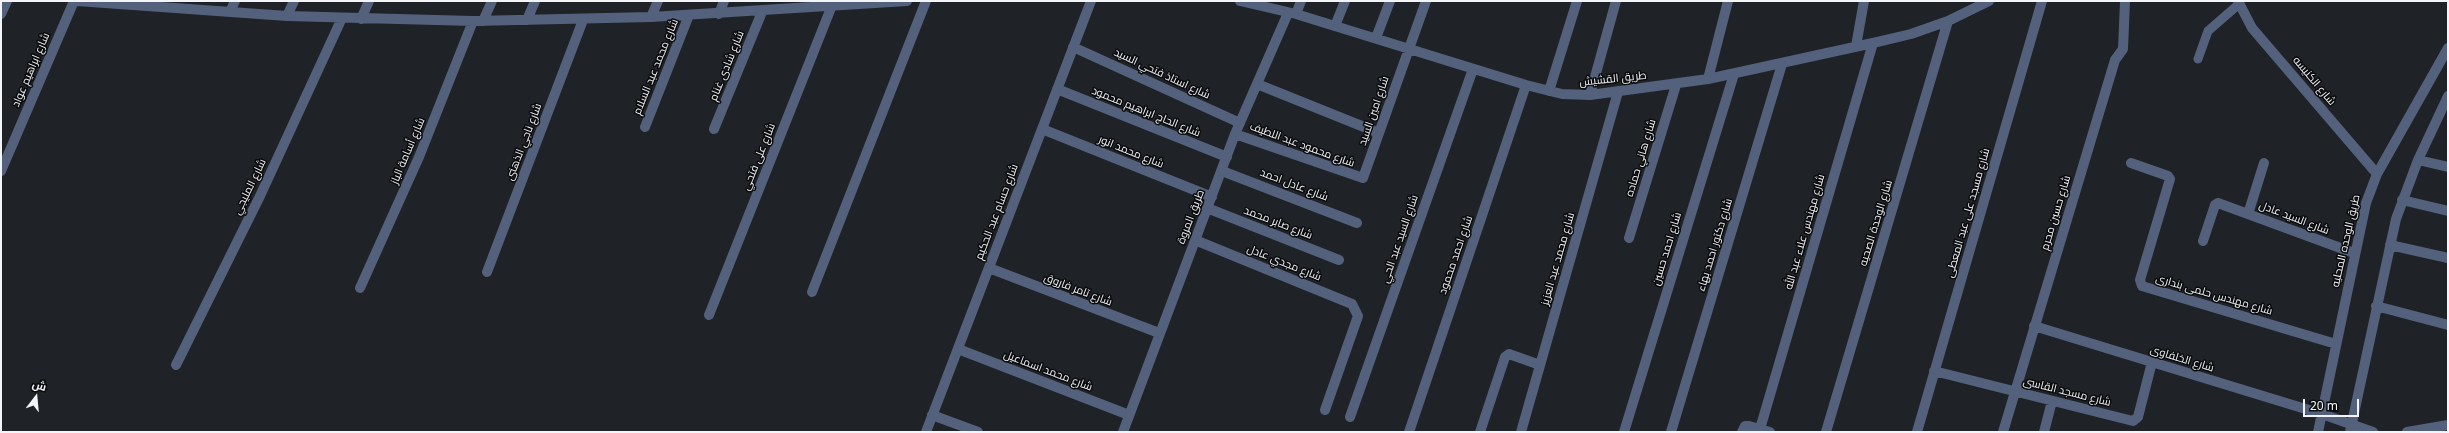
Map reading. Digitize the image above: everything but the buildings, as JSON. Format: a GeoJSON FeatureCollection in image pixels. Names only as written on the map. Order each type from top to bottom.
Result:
{"type":"FeatureCollection","features":[{"type":"Feature","properties":{"kind":"street"},"geometry":{"type":"LineString","coordinates":[[1,14],[7,1]]}},
{"type":"Feature","properties":{"kind":"street","name":"شارع ابراهيم عواد"},"geometry":{"type":"LineString","coordinates":[[1,171],[74,1]]}},
{"type":"Feature","properties":{"kind":"street"},"geometry":{"type":"LineString","coordinates":[[77,1],[287,16],[473,21],[583,20],[719,14],[762,12],[832,4],[907,1]]}},
{"type":"Feature","properties":{"kind":"street"},"geometry":{"type":"LineString","coordinates":[[230,12],[235,1]]}},
{"type":"Feature","properties":{"kind":"street"},"geometry":{"type":"LineString","coordinates":[[287,16],[294,1]]}},
{"type":"Feature","properties":{"kind":"street"},"geometry":{"type":"LineString","coordinates":[[361,19],[369,1]]}},
{"type":"Feature","properties":{"kind":"street"},"geometry":{"type":"LineString","coordinates":[[483,21],[492,1]]}},
{"type":"Feature","properties":{"kind":"street"},"geometry":{"type":"LineString","coordinates":[[527,20],[535,1]]}},
{"type":"Feature","properties":{"kind":"street"},"geometry":{"type":"LineString","coordinates":[[651,17],[658,1]]}},
{"type":"Feature","properties":{"kind":"street"},"geometry":{"type":"LineString","coordinates":[[719,14],[724,1]]}},
{"type":"Feature","properties":{"kind":"street"},"geometry":{"type":"LineString","coordinates":[[812,292],[926,1]]}},
{"type":"Feature","properties":{"kind":"street","name":"شارع حسام عبد الحكيم"},"geometry":{"type":"LineString","coordinates":[[926,432],[1091,1]]}},
{"type":"Feature","properties":{"kind":"street","name":"طريق القشيش"},"geometry":{"type":"LineString","coordinates":[[1240,1],[1376,38],[1526,85],[1549,91],[1590,96],[1676,85],[1734,74],[1911,34],[1948,21],[1986,2]]}},
{"type":"Feature","properties":{"kind":"street","name":"طريق المروة"},"geometry":{"type":"LineString","coordinates":[[1123,432],[1235,134],[1257,84],[1292,14],[1301,1]]}},
{"type":"Feature","properties":{"kind":"street"},"geometry":{"type":"LineString","coordinates":[[1335,26],[1345,1]]}},
{"type":"Feature","properties":{"kind":"street"},"geometry":{"type":"LineString","coordinates":[[1376,38],[1390,1]]}},
{"type":"Feature","properties":{"kind":"street","name":"شارع امين السيد"},"geometry":{"type":"LineString","coordinates":[[1360,179],[1364,177],[1408,48],[1426,1]]}},
{"type":"Feature","properties":{"kind":"street"},"geometry":{"type":"LineString","coordinates":[[1549,91],[1577,1]]}},
{"type":"Feature","properties":{"kind":"street"},"geometry":{"type":"LineString","coordinates":[[1590,96],[1616,1]]}},
{"type":"Feature","properties":{"kind":"street"},"geometry":{"type":"LineString","coordinates":[[1708,79],[1728,1]]}},
{"type":"Feature","properties":{"kind":"street"},"geometry":{"type":"LineString","coordinates":[[1856,46],[1864,1]]}},
{"type":"Feature","properties":{"kind":"street","name":"شارع مسجد على عبد المعطى"},"geometry":{"type":"LineString","coordinates":[[1917,432],[2042,1]]}},
{"type":"Feature","properties":{"kind":"street","name":"شارع حسين محرم"},"geometry":{"type":"LineString","coordinates":[[2003,432],[2115,60],[2123,49],[2125,1]]}},
{"type":"Feature","properties":{"kind":"street","name":"شارع الكنيسه"},"geometry":{"type":"LineString","coordinates":[[2238,2],[2252,28],[2377,174]]}},
{"type":"Feature","properties":{"kind":"street","name":"شارع على فتحي"},"geometry":{"type":"LineString","coordinates":[[708,315],[832,4]]}},
{"type":"Feature","properties":{"kind":"street","name":"شارع شادى غنام"},"geometry":{"type":"LineString","coordinates":[[714,129],[762,12]]}},
{"type":"Feature","properties":{"kind":"street","name":"شارع محمد عبد السلام"},"geometry":{"type":"LineString","coordinates":[[645,127],[689,15]]}},
{"type":"Feature","properties":{"kind":"street","name":"شارع المليجي"},"geometry":{"type":"LineString","coordinates":[[176,365],[260,196],[342,18]]}},
{"type":"Feature","properties":{"kind":"street","name":"شارع ناجي الذهنى"},"geometry":{"type":"LineString","coordinates":[[487,272],[583,20]]}},
{"type":"Feature","properties":{"kind":"street","name":"شارع أسامة الباز"},"geometry":{"type":"LineString","coordinates":[[360,288],[419,157],[473,21]]}},
{"type":"Feature","properties":{"kind":"street","name":"شارع الوحدة الصحيه"},"geometry":{"type":"LineString","coordinates":[[1826,432],[1948,21]]}},
{"type":"Feature","properties":{"kind":"street","name":"شارع مهندس علاء عبد الله"},"geometry":{"type":"LineString","coordinates":[[1760,429],[1873,43]]}},
{"type":"Feature","properties":{"kind":"street","name":"شارع استاذ فتحي السيد"},"geometry":{"type":"LineString","coordinates":[[1073,47],[1240,123]]}},
{"type":"Feature","properties":{"kind":"street","name":"طريق الوحده المحليه"},"geometry":{"type":"LineString","coordinates":[[2318,432],[2354,253],[2366,203],[2377,174],[2443,66],[2448,48]]}},
{"type":"Feature","properties":{"kind":"street","name":"شارع دكتور احمد بهاء"},"geometry":{"type":"LineString","coordinates":[[1671,432],[1782,64]]}},
{"type":"Feature","properties":{"kind":"street","name":"شارع السيد عبد الحي"},"geometry":{"type":"LineString","coordinates":[[1350,417],[1473,69]]}},
{"type":"Feature","properties":{"kind":"street","name":"شارع احمد حسين"},"geometry":{"type":"LineString","coordinates":[[1624,432],[1734,74]]}},
{"type":"Feature","properties":{"kind":"street"},"geometry":{"type":"LineString","coordinates":[[1257,84],[1379,134]]}},
{"type":"Feature","properties":{"kind":"street","name":"شارع احمد محمود"},"geometry":{"type":"LineString","coordinates":[[1408,432],[1526,85]]}},
{"type":"Feature","properties":{"kind":"street","name":"شارع هاني حماده"},"geometry":{"type":"LineString","coordinates":[[1629,238],[1676,85]]}},
{"type":"Feature","properties":{"kind":"street","name":"شارع الحاج ابراهيم محمود"},"geometry":{"type":"LineString","coordinates":[[1057,89],[1227,157]]}},
{"type":"Feature","properties":{"kind":"street","name":"شارع محمد عبد العزيز"},"geometry":{"type":"LineString","coordinates":[[1521,432],[1618,92]]}},
{"type":"Feature","properties":{"kind":"street"},"geometry":{"type":"LineString","coordinates":[[2351,428],[2376,306],[2402,200],[2418,160],[2443,116],[2448,96]]}},
{"type":"Feature","properties":{"kind":"street","name":"شارع محمد انور"},"geometry":{"type":"LineString","coordinates":[[1042,129],[1212,197]]}},
{"type":"Feature","properties":{"kind":"street","name":"شارع محمود عبد اللطيف"},"geometry":{"type":"LineString","coordinates":[[1235,134],[1360,179]]}},
{"type":"Feature","properties":{"kind":"street"},"geometry":{"type":"LineString","coordinates":[[2418,160],[2448,167]]}},
{"type":"Feature","properties":{"kind":"street","name":"شارع مهندس حلمى بندارى"},"geometry":{"type":"LineString","coordinates":[[2131,163],[2168,176],[2170,179],[2140,280],[2142,286],[2336,344]]}},
{"type":"Feature","properties":{"kind":"street","name":"شارع السيد عادل"},"geometry":{"type":"LineString","coordinates":[[2248,214],[2264,163]]}},
{"type":"Feature","properties":{"kind":"street","name":"شارع عادل احمد"},"geometry":{"type":"LineString","coordinates":[[1222,170],[1357,223]]}},
{"type":"Feature","properties":{"kind":"street"},"geometry":{"type":"LineString","coordinates":[[2402,200],[2448,211]]}},
{"type":"Feature","properties":{"kind":"street","name":"شارع السيد عادل"},"geometry":{"type":"LineString","coordinates":[[2203,241],[2216,204],[2248,214],[2354,253]]}},
{"type":"Feature","properties":{"kind":"street","name":"شارع صابر محمد"},"geometry":{"type":"LineString","coordinates":[[1207,208],[1339,260]]}},
{"type":"Feature","properties":{"kind":"street","name":"شارع مجدي عادل"},"geometry":{"type":"LineString","coordinates":[[1195,240],[1352,304],[1358,316],[1325,410]]}},
{"type":"Feature","properties":{"kind":"street"},"geometry":{"type":"LineString","coordinates":[[2390,245],[2448,258]]}},
{"type":"Feature","properties":{"kind":"street","name":"شارع تامر فاروق"},"geometry":{"type":"LineString","coordinates":[[988,268],[1159,333]]}},
{"type":"Feature","properties":{"kind":"street"},"geometry":{"type":"LineString","coordinates":[[2376,306],[2448,325]]}},
{"type":"Feature","properties":{"kind":"street","name":"شارع الخلفاوى"},"geometry":{"type":"LineString","coordinates":[[2034,326],[2322,414],[2351,428],[2373,432]]}},
{"type":"Feature","properties":{"kind":"street","name":"شارع محمد اسماعيل"},"geometry":{"type":"LineString","coordinates":[[958,349],[1129,415]]}},
{"type":"Feature","properties":{"kind":"street"},"geometry":{"type":"LineString","coordinates":[[1480,432],[1505,357],[1509,354],[1540,366]]}},
{"type":"Feature","properties":{"kind":"street","name":"شارع مسجد القاسى"},"geometry":{"type":"LineString","coordinates":[[1934,371],[2015,392],[2135,420],[2152,362]]}},
{"type":"Feature","properties":{"kind":"street"},"geometry":{"type":"LineString","coordinates":[[2044,432],[2052,401]]}},
{"type":"Feature","properties":{"kind":"street"},"geometry":{"type":"LineString","coordinates":[[932,415],[978,432]]}},
{"type":"Feature","properties":{"kind":"street"},"geometry":{"type":"LineString","coordinates":[[2407,432],[2448,425]]}},
{"type":"Feature","properties":{"kind":"street"},"geometry":{"type":"LineString","coordinates":[[1742,432],[1746,426],[1770,432]]}},
{"type":"Feature","properties":{"kind":"lane"},"geometry":{"type":"LineString","coordinates":[[2198,59],[2208,31],[2238,2]]}}]}
